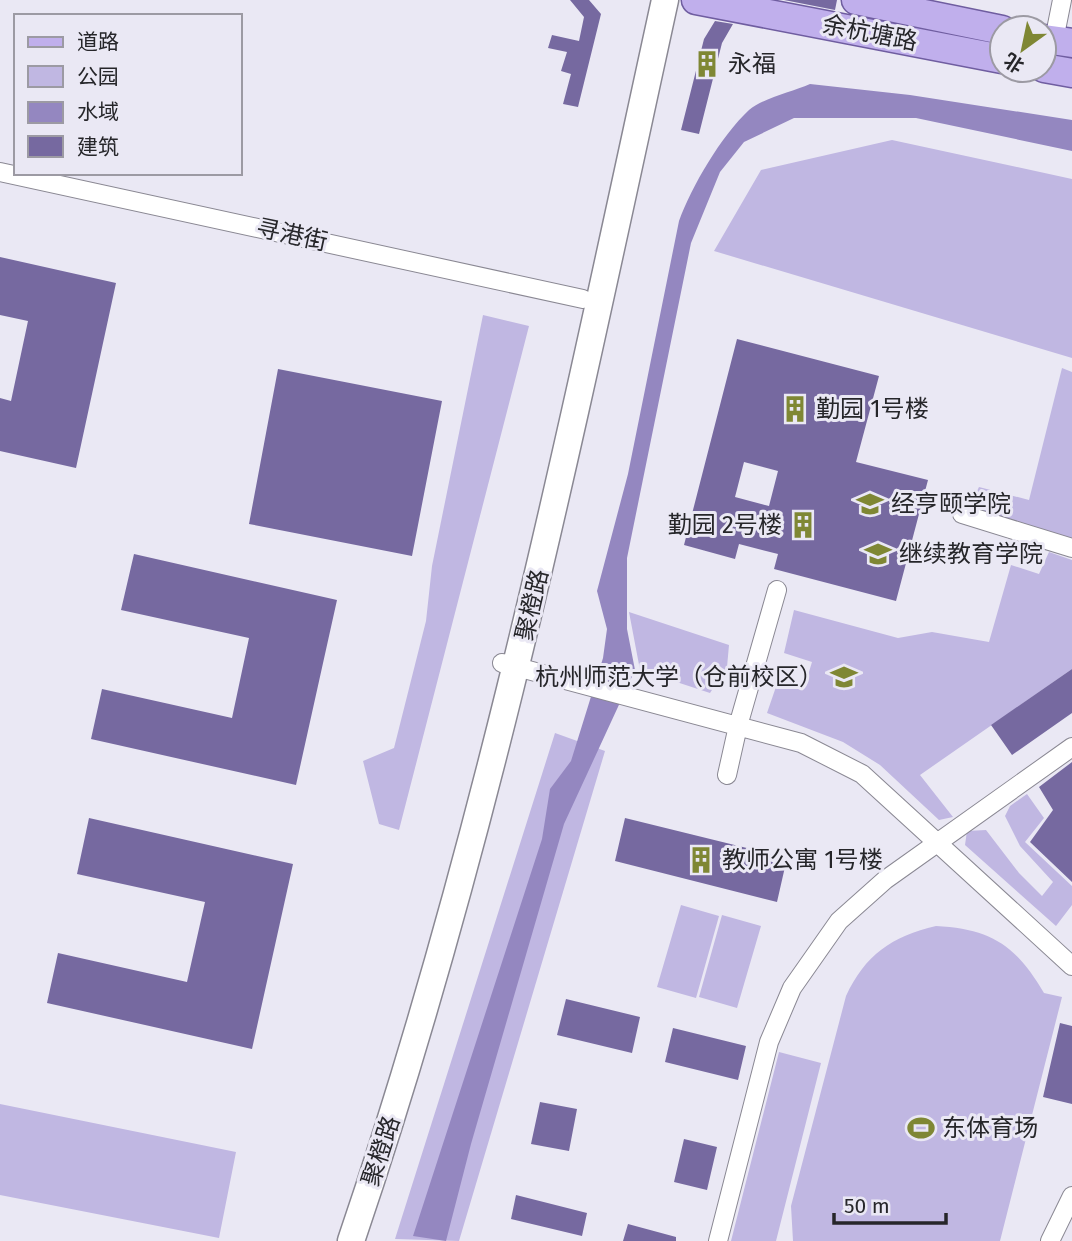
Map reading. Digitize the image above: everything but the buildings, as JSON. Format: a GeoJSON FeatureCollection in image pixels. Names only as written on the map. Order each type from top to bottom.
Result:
{"type":"FeatureCollection","features":[{"type":"Feature","properties":{"kind":"main road","name":"余杭塘路"},"geometry":{"type":"LineString","coordinates":[[696,0],[988,56]]}},
{"type":"Feature","properties":{"kind":"main road","name":"余杭塘路"},"geometry":{"type":"LineString","coordinates":[[856,0],[988,27]]}},
{"type":"Feature","properties":{"kind":"street","name":"聚橙路"},"geometry":{"type":"LineString","coordinates":[[336,1241],[509,666],[583,299],[648,0]]}},
{"type":"Feature","properties":{"kind":"street","name":"聚橙路"},"geometry":{"type":"LineString","coordinates":[[351,1241],[407,1070],[509,666],[665,0]]}},
{"type":"Feature","properties":{"kind":"street"},"geometry":{"type":"LineString","coordinates":[[1058,33],[1062,0]]}},
{"type":"Feature","properties":{"kind":"street","name":"寻港街"},"geometry":{"type":"LineString","coordinates":[[0,172],[583,299]]}},
{"type":"Feature","properties":{"kind":"street"},"geometry":{"type":"LineString","coordinates":[[962,514],[1072,548]]}},
{"type":"Feature","properties":{"kind":"street"},"geometry":{"type":"LineString","coordinates":[[727,775],[738,726],[777,590]]}},
{"type":"Feature","properties":{"kind":"street"},"geometry":{"type":"LineString","coordinates":[[509,666],[801,743],[862,774],[1072,966]]}},
{"type":"Feature","properties":{"kind":"street"},"geometry":{"type":"LineString","coordinates":[[718,1241],[769,1042],[792,988],[839,921],[885,880],[1072,747]]}},
{"type":"Feature","properties":{"kind":"street"},"geometry":{"type":"LineString","coordinates":[[1050,1241],[1072,1196]]}},
{"type":"Feature","properties":{"kind":"green space"},"geometry":{"type":"Polygon","coordinates":[[[892,140],[1072,179],[1072,358],[714,251],[761,170],[892,140]]]}},
{"type":"Feature","properties":{"kind":"green space"},"geometry":{"type":"Polygon","coordinates":[[[483,315],[529,326],[399,830],[379,824],[363,761],[394,748],[426,621],[432,566],[483,315]]]}},
{"type":"Feature","properties":{"kind":"green space"},"geometry":{"type":"Polygon","coordinates":[[[1062,368],[1072,372],[1072,541],[980,512],[974,497],[979,487],[1029,500],[1062,368]]]}},
{"type":"Feature","properties":{"kind":"green space"},"geometry":{"type":"Polygon","coordinates":[[[1049,552],[1072,560],[1072,669],[920,775],[953,817],[939,820],[880,765],[843,742],[767,713],[779,678],[805,685],[812,662],[784,653],[794,610],[898,638],[932,632],[989,642],[1011,565],[1039,574],[1049,552]]]}},
{"type":"Feature","properties":{"kind":"green space"},"geometry":{"type":"Polygon","coordinates":[[[629,612],[729,645],[727,667],[710,693],[640,670],[629,612]]]}},
{"type":"Feature","properties":{"kind":"green space"},"geometry":{"type":"Polygon","coordinates":[[[555,733],[605,751],[459,1241],[395,1239],[555,733]]]}},
{"type":"Feature","properties":{"kind":"green space"},"geometry":{"type":"Polygon","coordinates":[[[1027,794],[1044,818],[1025,842],[1072,886],[1072,905],[1056,926],[965,845],[967,831],[986,830],[1019,873],[1042,896],[1053,882],[1020,846],[1005,816],[1010,806],[1027,794]]]}},
{"type":"Feature","properties":{"kind":"green space"},"geometry":{"type":"Polygon","coordinates":[[[681,905],[719,916],[696,998],[657,987],[681,905]]]}},
{"type":"Feature","properties":{"kind":"green space"},"geometry":{"type":"Polygon","coordinates":[[[722,915],[761,926],[737,1008],[699,997],[722,915]]]}},
{"type":"Feature","properties":{"kind":"green space"},"geometry":{"type":"Polygon","coordinates":[[[936,926],[972,931],[1000,943],[1023,963],[1044,993],[1062,997],[1000,1241],[793,1241],[791,1206],[846,996],[862,969],[882,949],[906,935],[936,926]]]}},
{"type":"Feature","properties":{"kind":"green space"},"geometry":{"type":"Polygon","coordinates":[[[779,1052],[821,1063],[776,1241],[731,1241],[779,1052]]]}},
{"type":"Feature","properties":{"kind":"green space"},"geometry":{"type":"Polygon","coordinates":[[[0,1104],[236,1152],[219,1238],[0,1195],[0,1104]]]}},
{"type":"Feature","properties":{"kind":"water"},"geometry":{"type":"Polygon","coordinates":[[[810,84],[910,95],[1072,120],[1072,151],[916,118],[794,118],[744,142],[720,172],[691,243],[627,558],[627,629],[635,670],[564,824],[471,1144],[446,1241],[413,1236],[542,839],[550,789],[571,761],[603,658],[607,629],[597,591],[628,474],[679,221],[708,162],[738,121],[762,102],[810,84]]]}},
{"type":"Feature","properties":{"kind":"place","name":"永福"},"geometry":{"type":"Point","coordinates":[707,64]}},
{"type":"Feature","properties":{"kind":"place","name":"勤园 1号楼"},"geometry":{"type":"Point","coordinates":[795,409]}},
{"type":"Feature","properties":{"kind":"place","name":"经亨颐学院"},"geometry":{"type":"Point","coordinates":[870,504]}},
{"type":"Feature","properties":{"kind":"place","name":"勤园 2号楼"},"geometry":{"type":"Point","coordinates":[803,525]}},
{"type":"Feature","properties":{"kind":"place","name":"继续教育学院"},"geometry":{"type":"Point","coordinates":[878,554]}},
{"type":"Feature","properties":{"kind":"place","name":"杭州师范大学（仓前校区）"},"geometry":{"type":"Point","coordinates":[844,677]}},
{"type":"Feature","properties":{"kind":"place","name":"教师公寓 1号楼"},"geometry":{"type":"Point","coordinates":[701,860]}},
{"type":"Feature","properties":{"kind":"place","name":"东体育场"},"geometry":{"type":"Point","coordinates":[921,1128]}}]}
